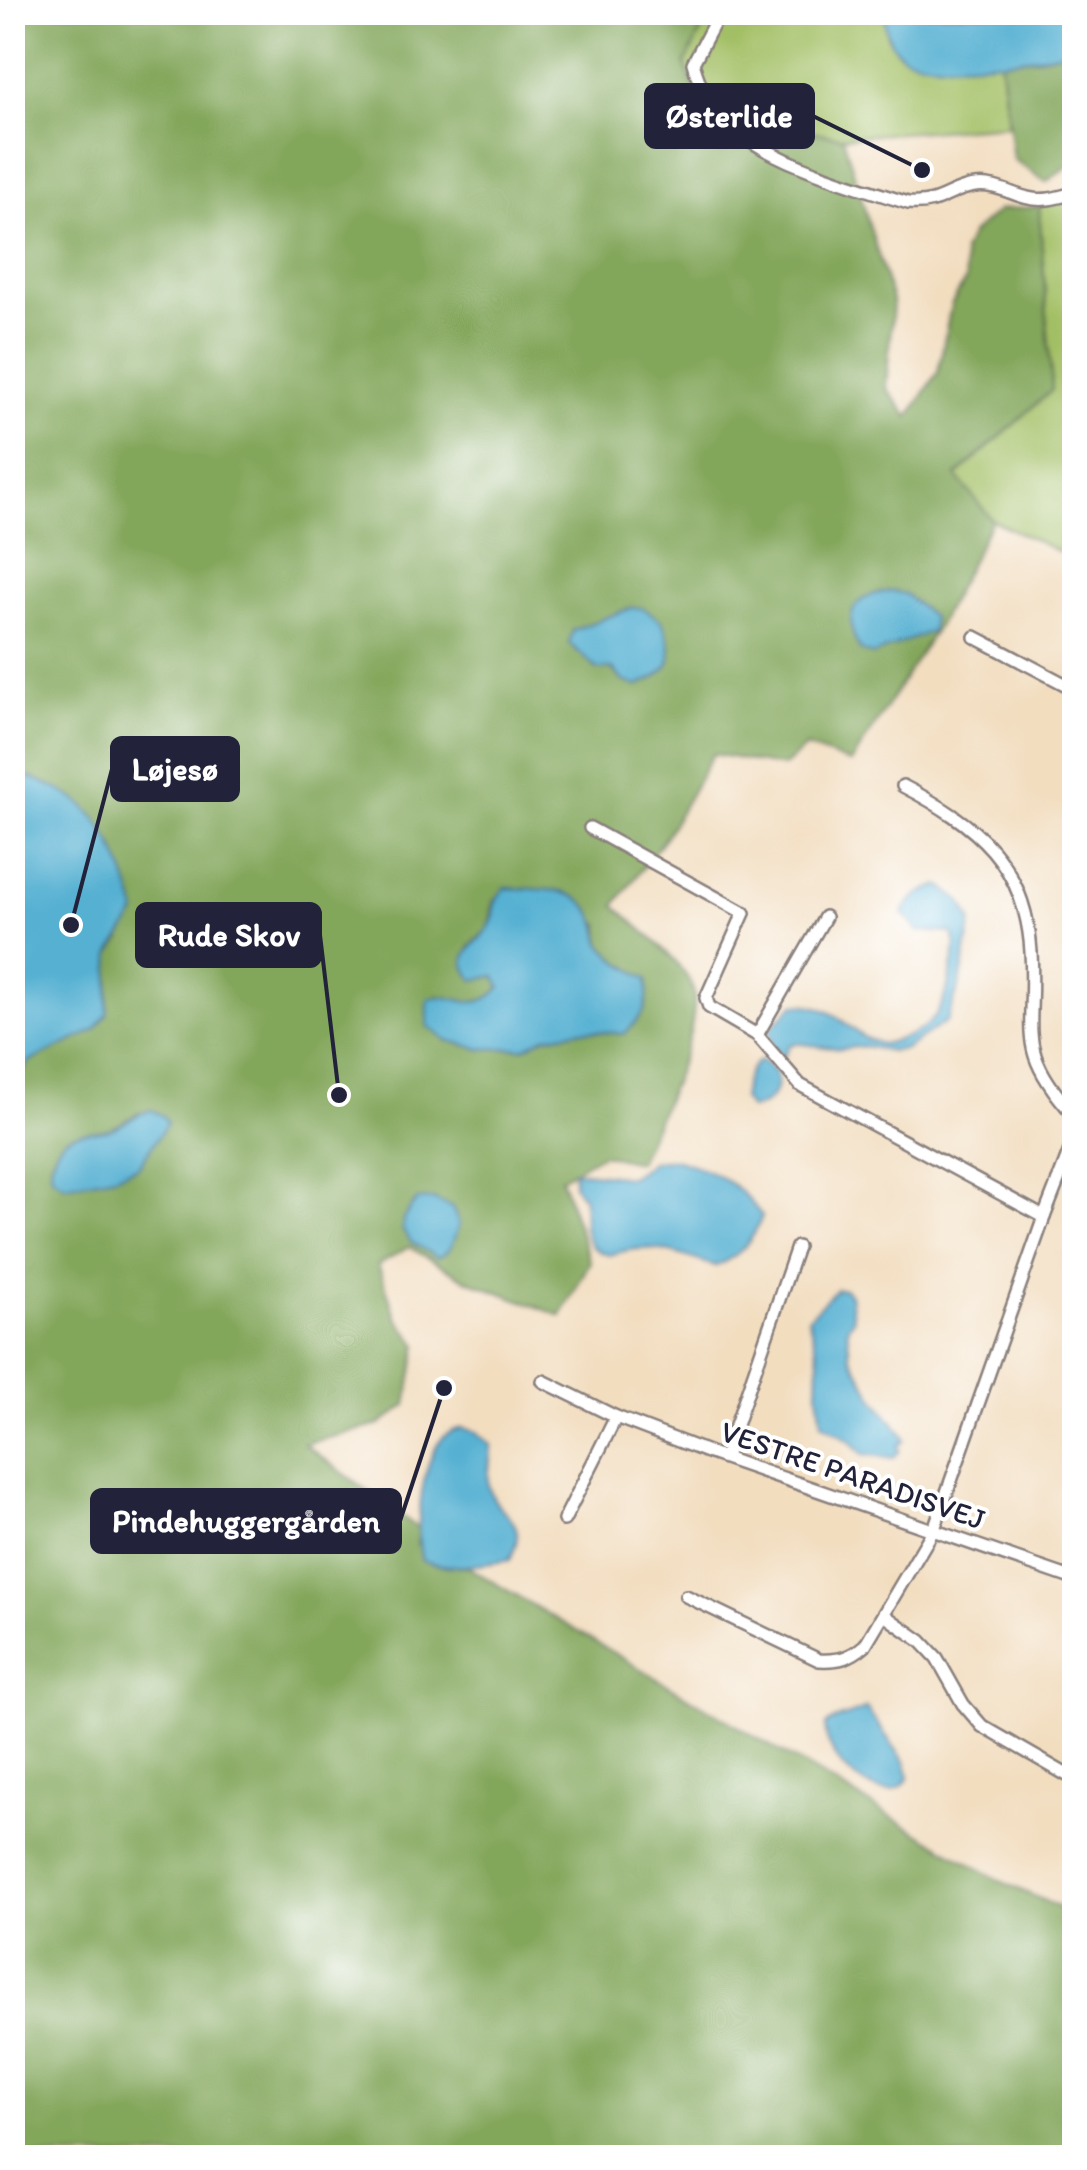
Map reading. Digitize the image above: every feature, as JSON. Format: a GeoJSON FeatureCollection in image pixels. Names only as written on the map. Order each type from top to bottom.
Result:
{"type":"FeatureCollection","features":[{"type":"Feature","properties":{"kind":"street"},"geometry":{"type":"LineString","coordinates":[[720,12],[693,64],[711,105],[729,125],[769,150],[820,175],[923,204],[944,200],[978,185],[1032,199],[1051,200],[1074,193]]}},
{"type":"Feature","properties":{"kind":"street"},"geometry":{"type":"LineString","coordinates":[[975,638],[1074,688]]}},
{"type":"Feature","properties":{"kind":"street"},"geometry":{"type":"LineString","coordinates":[[903,786],[950,811],[974,830],[1013,882],[1027,917],[1033,1054],[1048,1085],[1074,1115]]}},
{"type":"Feature","properties":{"kind":"street"},"geometry":{"type":"LineString","coordinates":[[590,828],[744,913],[706,998],[708,1008],[758,1035],[800,1085],[1044,1217]]}},
{"type":"Feature","properties":{"kind":"street"},"geometry":{"type":"LineString","coordinates":[[758,1035],[825,916]]}},
{"type":"Feature","properties":{"kind":"street"},"geometry":{"type":"LineString","coordinates":[[686,1596],[820,1660],[837,1661],[852,1656],[864,1644],[934,1529],[1074,1140]]}},
{"type":"Feature","properties":{"kind":"street"},"geometry":{"type":"LineString","coordinates":[[725,1457],[797,1247]]}},
{"type":"Feature","properties":{"kind":"street","name":"VESTRE PARADISVEJ"},"geometry":{"type":"LineString","coordinates":[[543,1381],[616,1417],[1074,1578]]}},
{"type":"Feature","properties":{"kind":"street"},"geometry":{"type":"LineString","coordinates":[[564,1520],[616,1417]]}},
{"type":"Feature","properties":{"kind":"street"},"geometry":{"type":"LineString","coordinates":[[884,1615],[922,1641],[982,1726],[1066,1775]]}},
{"type":"Feature","properties":{"kind":"green space"},"geometry":{"type":"Polygon","coordinates":[[[12,13],[710,13],[685,64],[696,95],[733,118],[843,137],[893,304],[886,387],[909,417],[938,372],[951,305],[966,279],[963,252],[972,233],[999,210],[1039,206],[1052,390],[956,476],[992,520],[937,627],[851,763],[806,747],[783,767],[713,754],[666,836],[615,905],[685,974],[694,1001],[692,1023],[677,1073],[638,1162],[602,1154],[561,1178],[590,1262],[561,1316],[465,1279],[409,1247],[378,1265],[396,1316],[418,1345],[407,1405],[379,1425],[304,1444],[419,1529],[417,1544],[456,1566],[468,1567],[1000,1881],[1074,1914],[1074,2157],[13,2157],[13,1081],[29,1062],[94,1030],[107,1014],[111,953],[122,939],[50,785],[13,771],[12,13]],[[631,608],[573,630],[623,681],[631,608]],[[494,900],[489,928],[469,947],[501,987],[480,1001],[439,996],[446,1040],[480,1049],[524,1048],[545,1037],[583,1030],[624,1034],[647,980],[601,944],[600,924],[494,900]],[[140,1112],[112,1128],[74,1135],[59,1146],[50,1164],[65,1185],[140,1112]]]}},
{"type":"Feature","properties":{"kind":"green space"},"geometry":{"type":"Polygon","coordinates":[[[710,13],[884,13],[887,36],[899,53],[949,64],[1000,59],[1008,125],[843,137],[733,118],[696,95],[685,64],[710,13]]]}},
{"type":"Feature","properties":{"kind":"green space"},"geometry":{"type":"Polygon","coordinates":[[[1074,36],[1074,162],[1046,182],[1013,159],[1000,59],[1063,52],[1074,36]]]}},
{"type":"Feature","properties":{"kind":"green space"},"geometry":{"type":"Polygon","coordinates":[[[1074,198],[1074,559],[992,520],[956,476],[1052,390],[1039,206],[1074,198]]]}},
{"type":"Feature","properties":{"kind":"water"},"geometry":{"type":"Polygon","coordinates":[[[884,13],[1074,13],[1074,36],[1063,52],[1048,55],[980,63],[932,63],[914,60],[893,46],[884,13]]]}},
{"type":"Feature","properties":{"kind":"water"},"geometry":{"type":"Polygon","coordinates":[[[893,591],[906,595],[932,617],[932,631],[873,655],[861,651],[852,627],[854,609],[868,597],[893,591]]]}},
{"type":"Feature","properties":{"kind":"water"},"geometry":{"type":"Polygon","coordinates":[[[631,608],[643,608],[662,621],[671,654],[666,668],[637,686],[623,681],[613,669],[597,669],[569,643],[573,630],[631,608]]]}},
{"type":"Feature","properties":{"kind":"water"},"geometry":{"type":"Polygon","coordinates":[[[13,771],[68,795],[94,816],[117,855],[137,912],[111,953],[107,1014],[95,1030],[29,1062],[13,1081],[13,771]]]}},
{"type":"Feature","properties":{"kind":"water"},"geometry":{"type":"Polygon","coordinates":[[[940,885],[962,902],[972,922],[960,984],[947,1021],[905,1049],[841,1049],[795,1043],[783,1058],[773,1047],[769,1029],[795,1004],[823,1009],[861,1036],[881,1044],[911,1035],[931,1022],[948,988],[954,938],[952,933],[918,931],[903,913],[918,895],[940,885]]]}},
{"type":"Feature","properties":{"kind":"water"},"geometry":{"type":"Polygon","coordinates":[[[505,888],[555,891],[581,900],[597,924],[601,944],[618,961],[647,979],[644,1010],[624,1034],[583,1030],[545,1037],[524,1048],[480,1049],[446,1040],[428,1026],[428,999],[482,1001],[501,987],[495,976],[474,980],[467,971],[465,956],[490,925],[495,903],[505,888]]]}},
{"type":"Feature","properties":{"kind":"water"},"geometry":{"type":"Polygon","coordinates":[[[760,1060],[775,1073],[776,1088],[767,1101],[750,1109],[742,1099],[744,1088],[749,1073],[760,1060]]]}},
{"type":"Feature","properties":{"kind":"water"},"geometry":{"type":"Polygon","coordinates":[[[152,1110],[167,1123],[139,1166],[115,1176],[65,1185],[52,1176],[53,1159],[66,1138],[107,1130],[152,1110]]]}},
{"type":"Feature","properties":{"kind":"water"},"geometry":{"type":"Polygon","coordinates":[[[674,1159],[724,1179],[753,1204],[762,1216],[745,1246],[716,1266],[664,1250],[640,1249],[609,1255],[593,1247],[585,1233],[584,1198],[573,1185],[574,1171],[630,1177],[653,1161],[674,1159]]]}},
{"type":"Feature","properties":{"kind":"water"},"geometry":{"type":"Polygon","coordinates":[[[433,1199],[452,1208],[459,1224],[449,1248],[437,1257],[411,1242],[402,1229],[403,1219],[417,1200],[433,1199]]]}},
{"type":"Feature","properties":{"kind":"water"},"geometry":{"type":"Polygon","coordinates":[[[836,1289],[850,1294],[850,1356],[873,1396],[904,1436],[894,1458],[863,1454],[822,1423],[819,1358],[808,1318],[836,1289]]]}},
{"type":"Feature","properties":{"kind":"water"},"geometry":{"type":"Polygon","coordinates":[[[462,1428],[477,1432],[491,1445],[489,1487],[517,1534],[510,1560],[454,1566],[422,1560],[419,1513],[425,1475],[438,1444],[462,1428]]]}},
{"type":"Feature","properties":{"kind":"water"},"geometry":{"type":"Polygon","coordinates":[[[866,1708],[906,1763],[909,1777],[899,1788],[886,1791],[871,1787],[857,1779],[833,1753],[826,1725],[866,1708]]]}},
{"type":"Feature","properties":{"kind":"place","name":"Østerlide"},"geometry":{"type":"Point","coordinates":[922,170]}},
{"type":"Feature","properties":{"kind":"place","name":"Løjesø"},"geometry":{"type":"Point","coordinates":[71,925]}},
{"type":"Feature","properties":{"kind":"place","name":"Rude Skov"},"geometry":{"type":"Point","coordinates":[339,1095]}},
{"type":"Feature","properties":{"kind":"place","name":"Pindehuggergården"},"geometry":{"type":"Point","coordinates":[444,1388]}}]}
